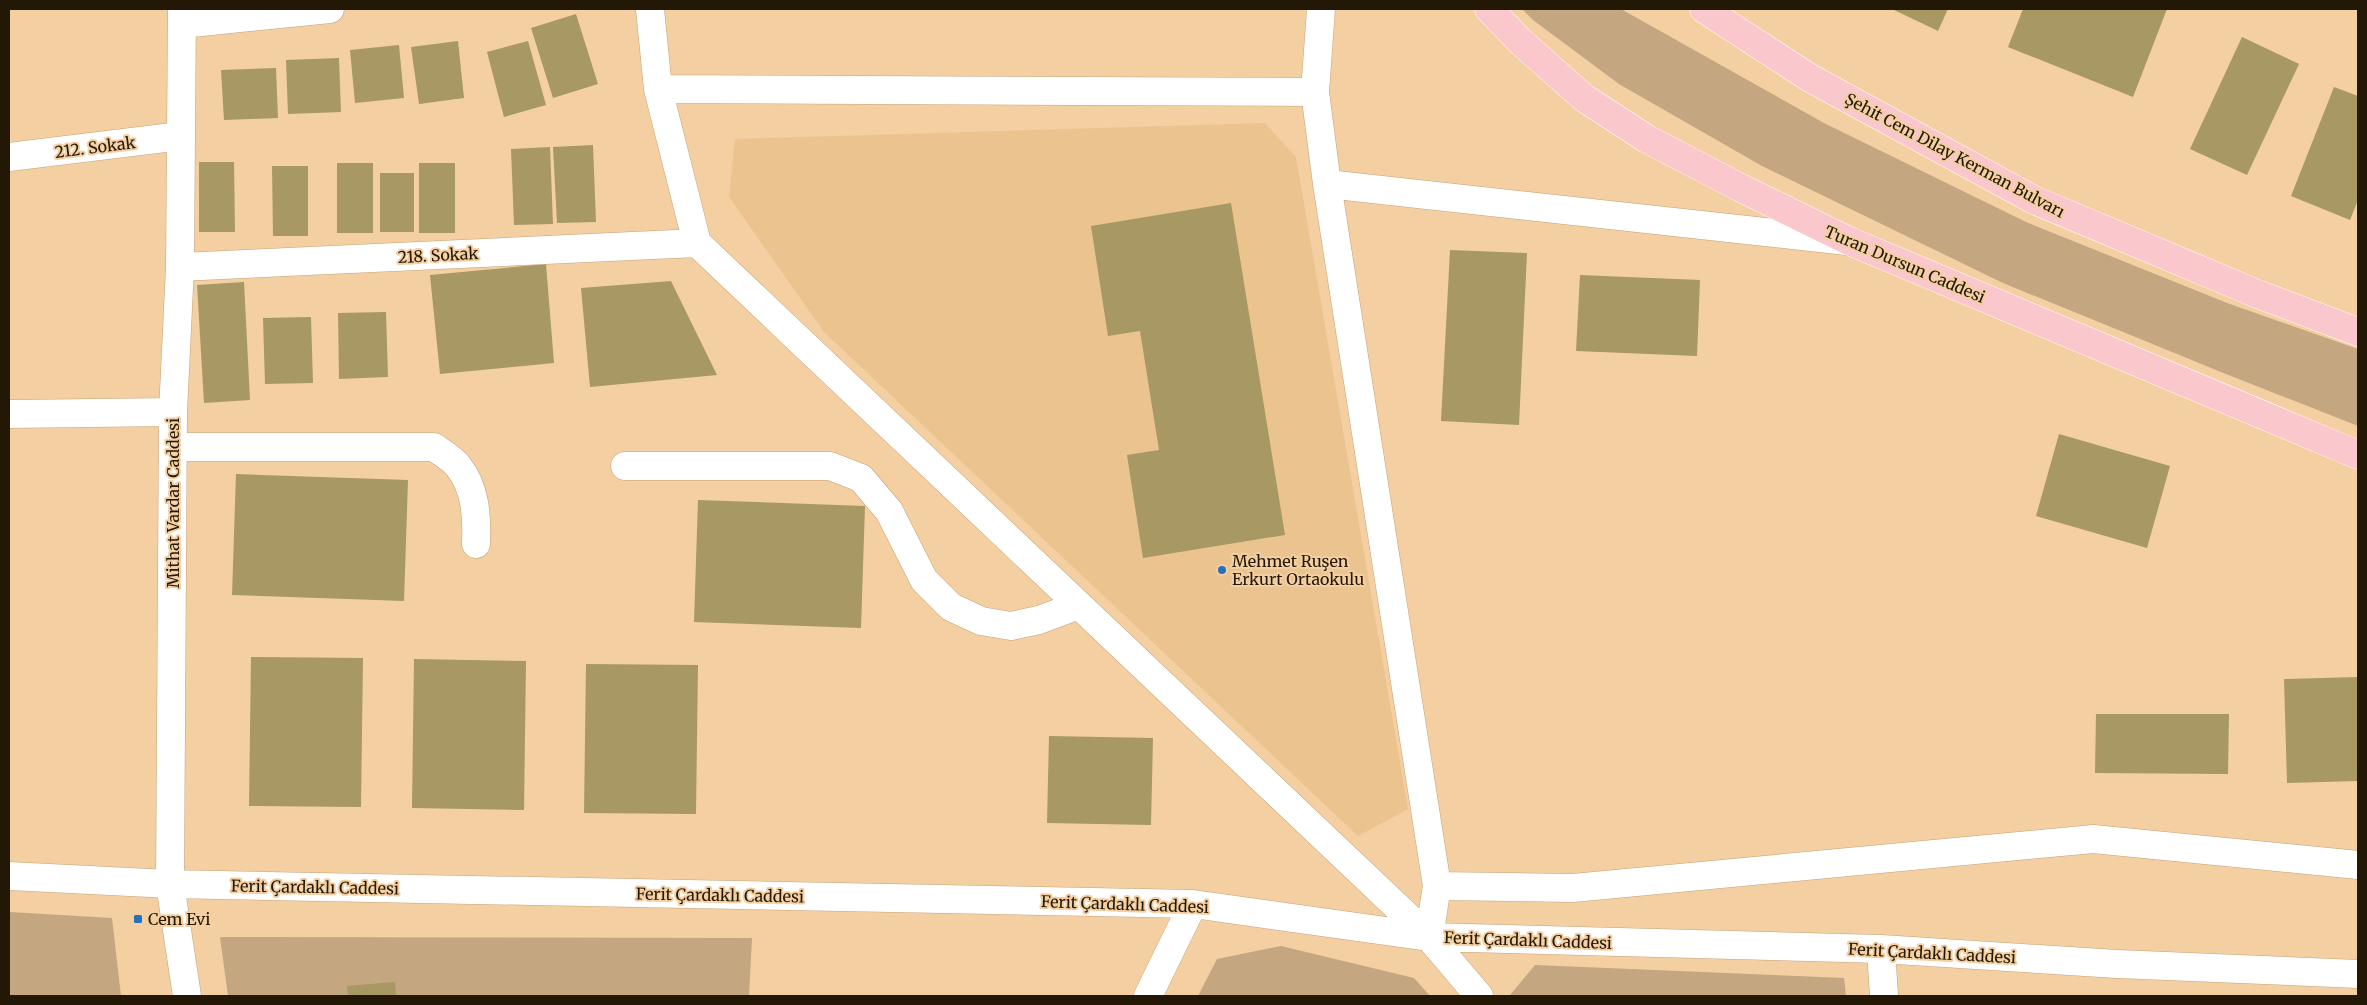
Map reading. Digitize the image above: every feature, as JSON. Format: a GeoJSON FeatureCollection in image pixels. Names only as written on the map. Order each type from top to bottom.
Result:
{"type":"FeatureCollection","features":[{"type":"Feature","properties":{"kind":"main road","name":"Turan Dursun Caddesi"},"geometry":{"type":"LineString","coordinates":[[1489,9],[1521,42],[1584,98],[1648,139],[1741,188],[1849,241],[2358,455]]}},
{"type":"Feature","properties":{"kind":"main road","name":"Şehit Cem Dilay Kerman Bulvarı"},"geometry":{"type":"LineString","coordinates":[[1704,9],[1810,78],[2034,200],[2260,295],[2358,332]]}},
{"type":"Feature","properties":{"kind":"street"},"geometry":{"type":"LineString","coordinates":[[182,16],[330,9]]}},
{"type":"Feature","properties":{"kind":"street"},"geometry":{"type":"LineString","coordinates":[[650,9],[658,89],[697,243],[1429,937],[1479,996]]}},
{"type":"Feature","properties":{"kind":"street"},"geometry":{"type":"LineString","coordinates":[[1321,9],[1316,92],[1327,184],[1436,886],[1429,937]]}},
{"type":"Feature","properties":{"kind":"street","name":"Mithat Vardar Caddesi"},"geometry":{"type":"LineString","coordinates":[[182,16],[180,267],[173,412],[170,884],[187,996]]}},
{"type":"Feature","properties":{"kind":"street"},"geometry":{"type":"LineString","coordinates":[[658,89],[1316,92]]}},
{"type":"Feature","properties":{"kind":"street","name":"212. Sokak"},"geometry":{"type":"LineString","coordinates":[[9,157],[181,136]]}},
{"type":"Feature","properties":{"kind":"street"},"geometry":{"type":"LineString","coordinates":[[1327,184],[1849,241]]}},
{"type":"Feature","properties":{"kind":"street","name":"218. Sokak"},"geometry":{"type":"LineString","coordinates":[[180,267],[697,243]]}},
{"type":"Feature","properties":{"kind":"street"},"geometry":{"type":"LineString","coordinates":[[9,414],[173,412]]}},
{"type":"Feature","properties":{"kind":"street"},"geometry":{"type":"LineString","coordinates":[[173,447],[434,447],[457,464],[469,482],[476,515],[476,544]]}},
{"type":"Feature","properties":{"kind":"street"},"geometry":{"type":"LineString","coordinates":[[625,466],[830,466],[861,478],[889,511],[924,580],[951,607],[980,621],[1011,626],[1039,620],[1079,605]]}},
{"type":"Feature","properties":{"kind":"street"},"geometry":{"type":"LineString","coordinates":[[1436,886],[1573,888],[2093,839],[2358,865]]}},
{"type":"Feature","properties":{"kind":"street","name":"Ferit Çardaklı Caddesi"},"geometry":{"type":"LineString","coordinates":[[9,876],[170,884],[1193,904],[1429,937],[1881,949],[2118,964],[2358,974]]}},
{"type":"Feature","properties":{"kind":"street"},"geometry":{"type":"LineString","coordinates":[[1148,996],[1193,904]]}},
{"type":"Feature","properties":{"kind":"street"},"geometry":{"type":"LineString","coordinates":[[1881,949],[1884,996]]}},
{"type":"Feature","properties":{"kind":"shaded area"},"geometry":{"type":"Polygon","coordinates":[[[1522,9],[1621,9],[1824,123],[2026,222],[2227,303],[2358,349],[2358,426],[2003,283],[1762,166],[1619,84],[1533,20],[1522,9]]]}},
{"type":"Feature","properties":{"kind":"shaded area","name":"Mehmet Ruşen Erkurt Ortaokulu"},"geometry":{"type":"Polygon","coordinates":[[[1265,123],[1296,157],[1408,809],[1358,836],[824,332],[729,197],[735,139],[1265,123]]]}},
{"type":"Feature","properties":{"kind":"shaded area"},"geometry":{"type":"Polygon","coordinates":[[[9,912],[112,918],[121,996],[9,996],[9,912]]]}},
{"type":"Feature","properties":{"kind":"shaded area"},"geometry":{"type":"Polygon","coordinates":[[[220,937],[752,938],[749,996],[228,996],[220,937]]]}},
{"type":"Feature","properties":{"kind":"shaded area"},"geometry":{"type":"Polygon","coordinates":[[[1281,946],[1414,978],[1430,996],[1198,996],[1217,959],[1281,946]]]}},
{"type":"Feature","properties":{"kind":"shaded area"},"geometry":{"type":"Polygon","coordinates":[[[1535,965],[1844,978],[1846,996],[1511,996],[1535,965]]]}},
{"type":"Feature","properties":{"kind":"building"},"geometry":{"type":"Polygon","coordinates":[[[1892,9],[1948,9],[1938,31],[1892,9]]]}},
{"type":"Feature","properties":{"kind":"building"},"geometry":{"type":"Polygon","coordinates":[[[2023,9],[2167,9],[2133,97],[2008,47],[2023,9]]]}},
{"type":"Feature","properties":{"kind":"building"},"geometry":{"type":"Polygon","coordinates":[[[576,14],[598,84],[553,98],[531,28],[576,14]]]}},
{"type":"Feature","properties":{"kind":"building"},"geometry":{"type":"Polygon","coordinates":[[[2242,37],[2299,64],[2247,175],[2190,149],[2242,37]]]}},
{"type":"Feature","properties":{"kind":"building"},"geometry":{"type":"Polygon","coordinates":[[[458,41],[464,98],[419,104],[411,47],[458,41]]]}},
{"type":"Feature","properties":{"kind":"building"},"geometry":{"type":"Polygon","coordinates":[[[528,41],[546,105],[504,117],[487,52],[528,41]]]}},
{"type":"Feature","properties":{"kind":"building"},"geometry":{"type":"Polygon","coordinates":[[[399,45],[404,98],[355,103],[350,50],[399,45]]]}},
{"type":"Feature","properties":{"kind":"building"},"geometry":{"type":"Polygon","coordinates":[[[339,58],[341,112],[288,114],[286,60],[339,58]]]}},
{"type":"Feature","properties":{"kind":"building"},"geometry":{"type":"Polygon","coordinates":[[[276,68],[278,118],[224,120],[221,70],[276,68]]]}},
{"type":"Feature","properties":{"kind":"building"},"geometry":{"type":"Polygon","coordinates":[[[2334,87],[2358,96],[2358,200],[2350,220],[2291,196],[2334,87]]]}},
{"type":"Feature","properties":{"kind":"building"},"geometry":{"type":"Polygon","coordinates":[[[593,145],[596,222],[557,223],[553,147],[593,145]]]}},
{"type":"Feature","properties":{"kind":"building"},"geometry":{"type":"Polygon","coordinates":[[[550,147],[553,224],[514,225],[511,149],[550,147]]]}},
{"type":"Feature","properties":{"kind":"building"},"geometry":{"type":"Polygon","coordinates":[[[199,162],[234,162],[235,232],[199,232],[199,162]]]}},
{"type":"Feature","properties":{"kind":"building"},"geometry":{"type":"Polygon","coordinates":[[[337,163],[373,163],[373,233],[337,233],[337,163]]]}},
{"type":"Feature","properties":{"kind":"building"},"geometry":{"type":"Polygon","coordinates":[[[419,163],[455,163],[455,233],[419,233],[419,163]]]}},
{"type":"Feature","properties":{"kind":"building"},"geometry":{"type":"Polygon","coordinates":[[[272,166],[308,166],[308,236],[273,236],[272,166]]]}},
{"type":"Feature","properties":{"kind":"building"},"geometry":{"type":"Polygon","coordinates":[[[380,173],[414,173],[414,232],[380,232],[380,173]]]}},
{"type":"Feature","properties":{"kind":"building"},"geometry":{"type":"Polygon","coordinates":[[[1231,203],[1285,535],[1143,558],[1127,455],[1159,450],[1140,331],[1108,336],[1091,226],[1231,203]]]}},
{"type":"Feature","properties":{"kind":"building"},"geometry":{"type":"Polygon","coordinates":[[[1450,250],[1527,253],[1519,425],[1441,421],[1450,250]]]}},
{"type":"Feature","properties":{"kind":"building"},"geometry":{"type":"Polygon","coordinates":[[[546,264],[554,363],[440,374],[430,275],[546,264]]]}},
{"type":"Feature","properties":{"kind":"building"},"geometry":{"type":"Polygon","coordinates":[[[1580,275],[1700,280],[1697,356],[1576,351],[1580,275]]]}},
{"type":"Feature","properties":{"kind":"building"},"geometry":{"type":"Polygon","coordinates":[[[671,281],[717,375],[590,387],[581,288],[671,281]]]}},
{"type":"Feature","properties":{"kind":"building"},"geometry":{"type":"Polygon","coordinates":[[[244,282],[250,400],[204,403],[197,285],[244,282]]]}},
{"type":"Feature","properties":{"kind":"building"},"geometry":{"type":"Polygon","coordinates":[[[386,312],[388,377],[339,379],[338,313],[386,312]]]}},
{"type":"Feature","properties":{"kind":"building"},"geometry":{"type":"Polygon","coordinates":[[[311,317],[313,383],[265,384],[263,318],[311,317]]]}},
{"type":"Feature","properties":{"kind":"building"},"geometry":{"type":"Polygon","coordinates":[[[2059,434],[2170,466],[2147,548],[2036,516],[2059,434]]]}},
{"type":"Feature","properties":{"kind":"building"},"geometry":{"type":"Polygon","coordinates":[[[236,474],[408,480],[404,601],[232,595],[236,474]]]}},
{"type":"Feature","properties":{"kind":"building"},"geometry":{"type":"Polygon","coordinates":[[[698,500],[865,506],[861,628],[694,622],[698,500]]]}},
{"type":"Feature","properties":{"kind":"building"},"geometry":{"type":"Polygon","coordinates":[[[251,657],[363,658],[361,807],[249,806],[251,657]]]}},
{"type":"Feature","properties":{"kind":"building"},"geometry":{"type":"Polygon","coordinates":[[[414,659],[526,661],[524,810],[412,808],[414,659]]]}},
{"type":"Feature","properties":{"kind":"building"},"geometry":{"type":"Polygon","coordinates":[[[586,664],[698,665],[696,814],[584,813],[586,664]]]}},
{"type":"Feature","properties":{"kind":"building"},"geometry":{"type":"Polygon","coordinates":[[[2358,677],[2358,781],[2287,783],[2284,679],[2358,677]]]}},
{"type":"Feature","properties":{"kind":"building"},"geometry":{"type":"Polygon","coordinates":[[[2096,714],[2229,714],[2228,774],[2095,773],[2096,714]]]}},
{"type":"Feature","properties":{"kind":"building"},"geometry":{"type":"Polygon","coordinates":[[[1049,736],[1153,738],[1151,825],[1047,823],[1049,736]]]}},
{"type":"Feature","properties":{"kind":"building"},"geometry":{"type":"Polygon","coordinates":[[[395,982],[396,996],[348,996],[347,986],[395,982]]]}},
{"type":"Feature","properties":{"kind":"place","name":"Mehmet Ruşen Erkurt Ortaokulu"},"geometry":{"type":"Point","coordinates":[1222,570]}},
{"type":"Feature","properties":{"kind":"place","name":"Cem Evi"},"geometry":{"type":"Point","coordinates":[138,919]}}]}
